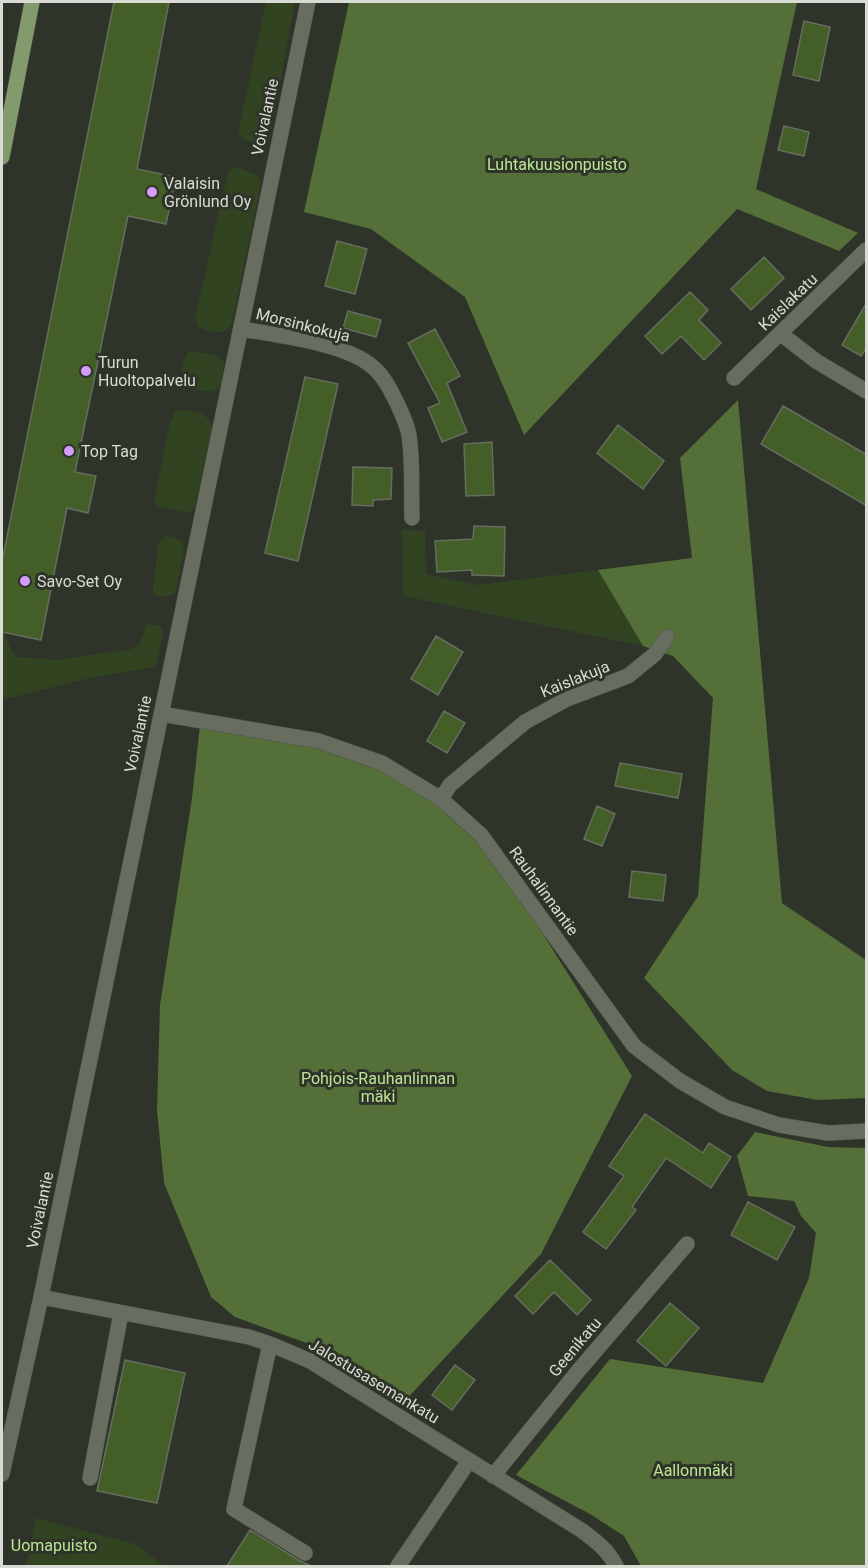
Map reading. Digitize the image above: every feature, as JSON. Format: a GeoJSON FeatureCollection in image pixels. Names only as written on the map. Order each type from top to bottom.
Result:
{"type":"FeatureCollection","features":[{"type":"Feature","properties":{"kind":"main road"},"geometry":{"type":"LineString","coordinates":[[2,157],[33,2]]}},
{"type":"Feature","properties":{"kind":"street","name":"Voivalantie"},"geometry":{"type":"LineString","coordinates":[[2,1474],[41,1297],[308,2]]}},
{"type":"Feature","properties":{"kind":"street","name":"Kaislakatu"},"geometry":{"type":"LineString","coordinates":[[734,378],[867,250]]}},
{"type":"Feature","properties":{"kind":"street","name":"Morsinkokuja"},"geometry":{"type":"LineString","coordinates":[[241,329],[325,345],[362,360],[378,371],[386,381],[407,425],[412,518]]}},
{"type":"Feature","properties":{"kind":"street"},"geometry":{"type":"LineString","coordinates":[[781,334],[816,361],[867,391]]}},
{"type":"Feature","properties":{"kind":"street","name":"Kaislakuja"},"geometry":{"type":"LineString","coordinates":[[441,799],[450,785],[525,722],[567,699],[628,676],[655,654],[667,637]]}},
{"type":"Feature","properties":{"kind":"street","name":"Rauhalinnantie"},"geometry":{"type":"LineString","coordinates":[[161,714],[319,741],[382,763],[441,799],[481,835],[634,1046],[680,1081],[725,1107],[779,1125],[828,1133],[867,1131]]}},
{"type":"Feature","properties":{"kind":"street","name":"Geenikatu"},"geometry":{"type":"LineString","coordinates":[[493,1476],[579,1370],[687,1244]]}},
{"type":"Feature","properties":{"kind":"street","name":"Jalostusasemankatu"},"geometry":{"type":"LineString","coordinates":[[41,1297],[249,1337],[310,1361],[598,1542],[616,1566]]}},
{"type":"Feature","properties":{"kind":"street"},"geometry":{"type":"LineString","coordinates":[[90,1478],[122,1313]]}},
{"type":"Feature","properties":{"kind":"street"},"geometry":{"type":"LineString","coordinates":[[270,1344],[234,1509],[304,1553]]}},
{"type":"Feature","properties":{"kind":"street"},"geometry":{"type":"LineString","coordinates":[[398,1566],[469,1461]]}},
{"type":"Feature","properties":{"kind":"green space"},"geometry":{"type":"Polygon","coordinates":[[[266,2],[295,2],[270,137],[256,144],[243,139],[238,133],[266,2]]]}},
{"type":"Feature","properties":{"kind":"green space","name":"Luhtakuusionpuisto"},"geometry":{"type":"Polygon","coordinates":[[[349,2],[797,2],[756,189],[858,233],[839,251],[737,209],[524,435],[465,297],[371,229],[304,212],[349,2]]]}},
{"type":"Feature","properties":{"kind":"green space"},"geometry":{"type":"Polygon","coordinates":[[[236,167],[258,175],[261,183],[232,323],[221,332],[213,332],[198,327],[195,319],[228,172],[236,167]]]}},
{"type":"Feature","properties":{"kind":"green space"},"geometry":{"type":"Polygon","coordinates":[[[189,351],[213,354],[224,362],[219,388],[209,392],[184,384],[182,368],[189,351]]]}},
{"type":"Feature","properties":{"kind":"green space"},"geometry":{"type":"Polygon","coordinates":[[[738,400],[782,903],[866,960],[866,1098],[817,1100],[767,1091],[732,1070],[644,978],[698,896],[713,698],[673,656],[643,646],[598,570],[692,558],[680,458],[738,400]]]}},
{"type":"Feature","properties":{"kind":"green space"},"geometry":{"type":"Polygon","coordinates":[[[175,410],[202,414],[207,417],[212,427],[195,506],[188,513],[156,506],[155,499],[169,426],[175,410]]]}},
{"type":"Feature","properties":{"kind":"green space"},"geometry":{"type":"Polygon","coordinates":[[[402,529],[425,531],[426,574],[478,585],[598,570],[643,646],[403,596],[402,529]]]}},
{"type":"Feature","properties":{"kind":"green space"},"geometry":{"type":"Polygon","coordinates":[[[167,536],[181,540],[184,549],[176,592],[168,596],[154,595],[159,541],[167,536]]]}},
{"type":"Feature","properties":{"kind":"green space"},"geometry":{"type":"Polygon","coordinates":[[[147,624],[160,626],[163,632],[156,664],[153,667],[90,678],[2,700],[2,632],[11,650],[18,657],[57,660],[131,649],[139,644],[147,624]]]}},
{"type":"Feature","properties":{"kind":"green space","name":"Pohjois-Rauhanlinnan mäki"},"geometry":{"type":"Polygon","coordinates":[[[200,725],[319,741],[382,763],[481,835],[632,1076],[541,1254],[403,1403],[312,1345],[235,1317],[211,1297],[164,1183],[157,1110],[160,1005],[192,798],[200,725]]]}},
{"type":"Feature","properties":{"kind":"green space","name":"Aallonmäki"},"geometry":{"type":"Polygon","coordinates":[[[755,1132],[828,1147],[866,1148],[866,1566],[641,1566],[624,1536],[590,1514],[516,1475],[610,1359],[763,1383],[809,1278],[816,1233],[801,1216],[794,1201],[748,1196],[737,1156],[755,1132]]]}},
{"type":"Feature","properties":{"kind":"green space","name":"Uomapuisto"},"geometry":{"type":"Polygon","coordinates":[[[36,1518],[135,1544],[164,1566],[26,1566],[36,1518]]]}},
{"type":"Feature","properties":{"kind":"building"},"geometry":{"type":"Polygon","coordinates":[[[114,2],[169,2],[137,169],[176,177],[166,224],[128,216],[75,472],[96,476],[88,513],[67,508],[41,640],[2,632],[2,562],[114,2]]]}},
{"type":"Feature","properties":{"kind":"building"},"geometry":{"type":"Polygon","coordinates":[[[804,21],[830,27],[819,81],[793,75],[804,21]]]}},
{"type":"Feature","properties":{"kind":"building"},"geometry":{"type":"Polygon","coordinates":[[[784,126],[809,132],[804,156],[778,150],[784,126]]]}},
{"type":"Feature","properties":{"kind":"building"},"geometry":{"type":"Polygon","coordinates":[[[337,241],[367,249],[355,294],[325,286],[337,241]]]}},
{"type":"Feature","properties":{"kind":"building"},"geometry":{"type":"Polygon","coordinates":[[[764,257],[784,278],[751,310],[731,289],[764,257]]]}},
{"type":"Feature","properties":{"kind":"building"},"geometry":{"type":"Polygon","coordinates":[[[690,292],[708,310],[699,320],[721,343],[704,360],[681,336],[662,354],[645,336],[690,292]]]}},
{"type":"Feature","properties":{"kind":"building"},"geometry":{"type":"Polygon","coordinates":[[[867,302],[867,347],[861,356],[842,345],[867,302]]]}},
{"type":"Feature","properties":{"kind":"building"},"geometry":{"type":"Polygon","coordinates":[[[348,311],[381,320],[376,337],[343,328],[348,311]]]}},
{"type":"Feature","properties":{"kind":"building"},"geometry":{"type":"Polygon","coordinates":[[[435,329],[460,376],[447,383],[467,432],[442,442],[428,408],[440,403],[408,343],[435,329]]]}},
{"type":"Feature","properties":{"kind":"building"},"geometry":{"type":"Polygon","coordinates":[[[305,377],[338,384],[298,561],[265,553],[305,377]]]}},
{"type":"Feature","properties":{"kind":"building"},"geometry":{"type":"Polygon","coordinates":[[[783,406],[867,455],[867,506],[761,444],[783,406]]]}},
{"type":"Feature","properties":{"kind":"building"},"geometry":{"type":"Polygon","coordinates":[[[618,425],[664,461],[643,489],[597,453],[618,425]]]}},
{"type":"Feature","properties":{"kind":"building"},"geometry":{"type":"Polygon","coordinates":[[[492,442],[494,495],[466,496],[464,444],[492,442]]]}},
{"type":"Feature","properties":{"kind":"building"},"geometry":{"type":"Polygon","coordinates":[[[353,467],[392,468],[391,499],[373,500],[373,506],[352,505],[353,467]]]}},
{"type":"Feature","properties":{"kind":"building"},"geometry":{"type":"Polygon","coordinates":[[[474,526],[505,527],[504,576],[472,575],[472,570],[437,572],[435,541],[473,539],[474,526]]]}},
{"type":"Feature","properties":{"kind":"building"},"geometry":{"type":"Polygon","coordinates":[[[436,636],[463,652],[438,695],[411,679],[436,636]]]}},
{"type":"Feature","properties":{"kind":"building"},"geometry":{"type":"Polygon","coordinates":[[[444,711],[465,723],[447,753],[427,741],[444,711]]]}},
{"type":"Feature","properties":{"kind":"building"},"geometry":{"type":"Polygon","coordinates":[[[620,763],[682,774],[678,798],[615,786],[620,763]]]}},
{"type":"Feature","properties":{"kind":"building"},"geometry":{"type":"Polygon","coordinates":[[[597,806],[615,814],[602,846],[584,839],[597,806]]]}},
{"type":"Feature","properties":{"kind":"building"},"geometry":{"type":"Polygon","coordinates":[[[632,871],[666,875],[663,901],[629,897],[632,871]]]}},
{"type":"Feature","properties":{"kind":"building"},"geometry":{"type":"Polygon","coordinates":[[[645,1114],[703,1153],[709,1143],[731,1157],[711,1188],[666,1158],[632,1207],[636,1210],[606,1249],[583,1232],[624,1176],[609,1166],[645,1114]]]}},
{"type":"Feature","properties":{"kind":"building"},"geometry":{"type":"Polygon","coordinates":[[[748,1202],[795,1227],[777,1260],[731,1235],[748,1202]]]}},
{"type":"Feature","properties":{"kind":"building"},"geometry":{"type":"Polygon","coordinates":[[[550,1260],[591,1300],[577,1315],[554,1292],[533,1314],[515,1296],[550,1260]]]}},
{"type":"Feature","properties":{"kind":"building"},"geometry":{"type":"Polygon","coordinates":[[[670,1303],[699,1328],[666,1366],[637,1341],[670,1303]]]}},
{"type":"Feature","properties":{"kind":"building"},"geometry":{"type":"Polygon","coordinates":[[[125,1360],[185,1373],[157,1503],[97,1491],[125,1360]]]}},
{"type":"Feature","properties":{"kind":"building"},"geometry":{"type":"Polygon","coordinates":[[[455,1365],[475,1380],[452,1410],[432,1395],[455,1365]]]}},
{"type":"Feature","properties":{"kind":"building"},"geometry":{"type":"Polygon","coordinates":[[[250,1530],[300,1561],[311,1566],[227,1566],[250,1530]]]}},
{"type":"Feature","properties":{"kind":"place","name":"Valaisin Grönlund Oy"},"geometry":{"type":"Point","coordinates":[152,192]}},
{"type":"Feature","properties":{"kind":"place","name":"Turun Huoltopalvelu"},"geometry":{"type":"Point","coordinates":[86,371]}},
{"type":"Feature","properties":{"kind":"place","name":"Top Tag"},"geometry":{"type":"Point","coordinates":[69,451]}},
{"type":"Feature","properties":{"kind":"place","name":"Savo-Set Oy"},"geometry":{"type":"Point","coordinates":[25,581]}}]}
